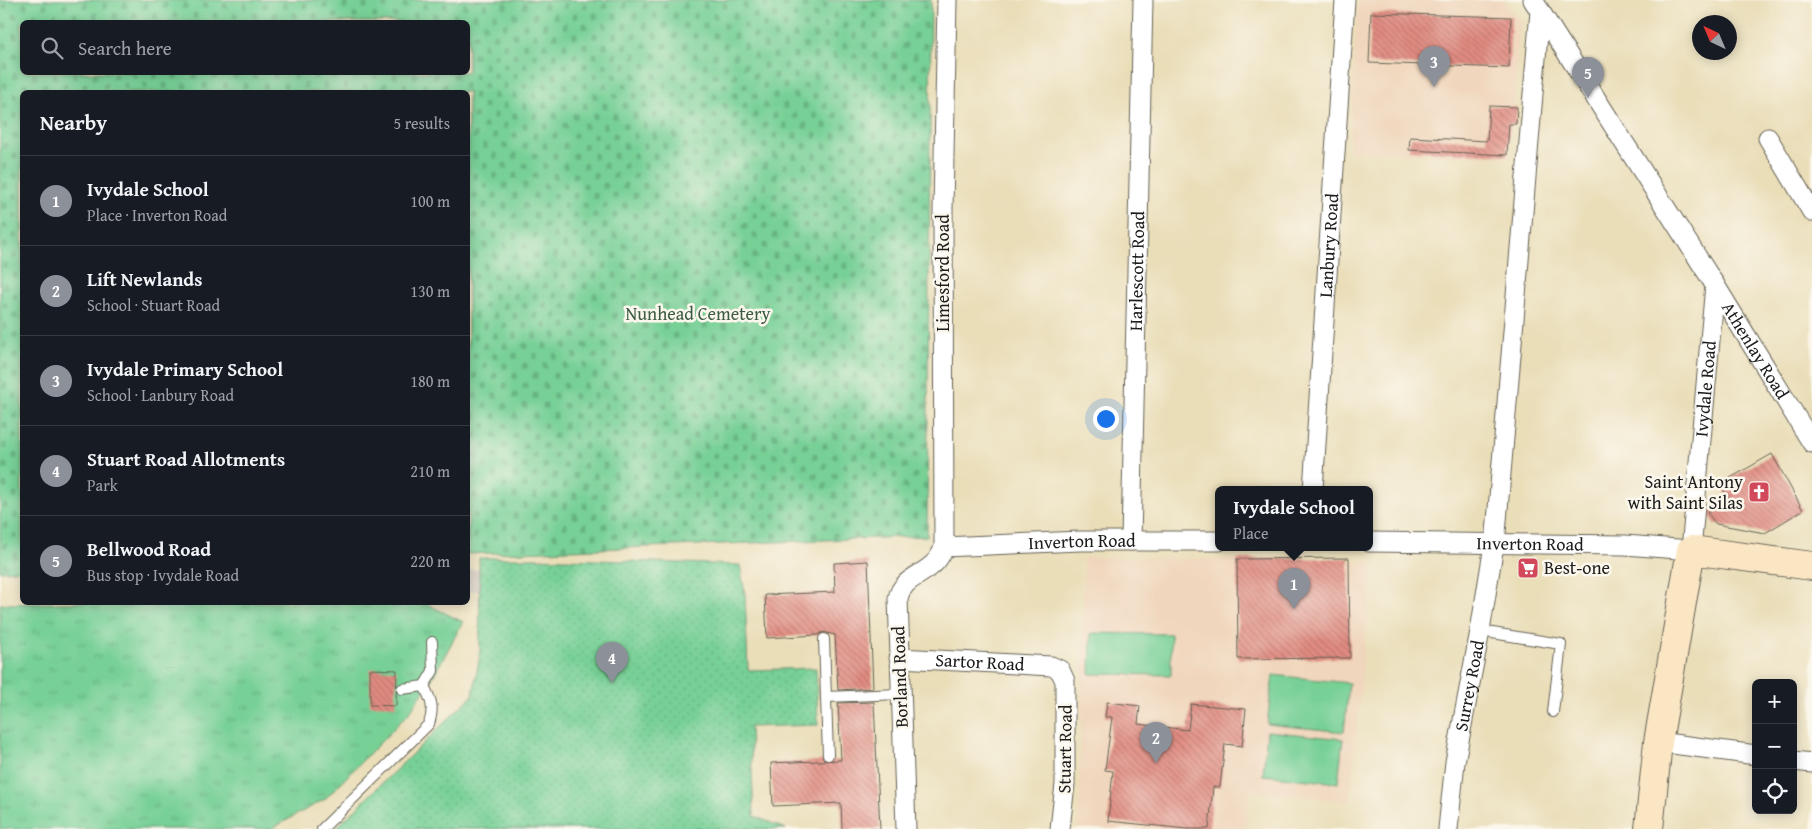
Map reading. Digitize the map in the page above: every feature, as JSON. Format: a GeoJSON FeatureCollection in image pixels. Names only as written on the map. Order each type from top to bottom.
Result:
{"type":"FeatureCollection","features":[{"type":"Feature","properties":{"kind":"street","name":"Limesford Road"},"geometry":{"type":"LineString","coordinates":[[944,547],[943,209],[947,0]]}},
{"type":"Feature","properties":{"kind":"street","name":"Harlescott Road"},"geometry":{"type":"LineString","coordinates":[[1131,541],[1143,0]]}},
{"type":"Feature","properties":{"kind":"street","name":"Lanbury Road"},"geometry":{"type":"LineString","coordinates":[[1313,486],[1345,0]]}},
{"type":"Feature","properties":{"kind":"street"},"geometry":{"type":"LineString","coordinates":[[1537,6],[1715,285]]}},
{"type":"Feature","properties":{"kind":"street","name":"Surrey Road"},"geometry":{"type":"LineString","coordinates":[[1448,829],[1455,762],[1480,631],[1494,544],[1537,6]]}},
{"type":"Feature","properties":{"kind":"street"},"geometry":{"type":"LineString","coordinates":[[1768,138],[1812,212]]}},
{"type":"Feature","properties":{"kind":"street","name":"Athenlay Road"},"geometry":{"type":"LineString","coordinates":[[1715,285],[1812,443]]}},
{"type":"Feature","properties":{"kind":"street","name":"Ivydale Road"},"geometry":{"type":"LineString","coordinates":[[1649,829],[1658,742],[1691,550],[1715,285]]}},
{"type":"Feature","properties":{"kind":"street","name":"Inverton Road"},"geometry":{"type":"LineString","coordinates":[[944,547],[1131,541],[1215,541]]}},
{"type":"Feature","properties":{"kind":"street","name":"Inverton Road"},"geometry":{"type":"LineString","coordinates":[[1373,542],[1625,545],[1691,550]]}},
{"type":"Feature","properties":{"kind":"street","name":"Borland Road"},"geometry":{"type":"LineString","coordinates":[[906,829],[898,598],[900,590],[905,584],[936,564],[944,547]]}},
{"type":"Feature","properties":{"kind":"street"},"geometry":{"type":"LineString","coordinates":[[1691,550],[1812,566]]}},
{"type":"Feature","properties":{"kind":"street","name":"Sartor Road"},"geometry":{"type":"LineString","coordinates":[[899,658],[1051,666],[1060,670]]}},
{"type":"Feature","properties":{"kind":"street","name":"Stuart Road"},"geometry":{"type":"LineString","coordinates":[[1060,670],[1065,681],[1065,784],[1060,829]]}},
{"type":"Feature","properties":{"kind":"street"},"geometry":{"type":"LineString","coordinates":[[1658,742],[1752,755]]}},
{"type":"Feature","properties":{"kind":"street"},"geometry":{"type":"LineString","coordinates":[[1797,761],[1812,763]]}},
{"type":"Feature","properties":{"kind":"lane"},"geometry":{"type":"LineString","coordinates":[[1480,631],[1561,644],[1553,712]]}},
{"type":"Feature","properties":{"kind":"lane"},"geometry":{"type":"LineString","coordinates":[[824,639],[828,755]]}},
{"type":"Feature","properties":{"kind":"lane"},"geometry":{"type":"LineString","coordinates":[[402,689],[424,686],[434,671],[432,642]]}},
{"type":"Feature","properties":{"kind":"lane"},"geometry":{"type":"LineString","coordinates":[[322,829],[429,724],[433,712],[432,702],[424,686]]}},
{"type":"Feature","properties":{"kind":"lane"},"geometry":{"type":"LineString","coordinates":[[826,697],[900,694]]}},
{"type":"Feature","properties":{"kind":"shaded area"},"geometry":{"type":"Polygon","coordinates":[[[1358,0],[1503,0],[1520,23],[1509,157],[1349,150],[1358,0]]]}},
{"type":"Feature","properties":{"kind":"shaded area"},"geometry":{"type":"Polygon","coordinates":[[[1084,557],[1373,562],[1350,802],[1251,790],[1245,829],[1077,829],[1080,795],[1084,557]]]}},
{"type":"Feature","properties":{"kind":"shaded area"},"geometry":{"type":"Polygon","coordinates":[[[480,569],[481,590],[470,591],[470,570],[480,569]]]}},
{"type":"Feature","properties":{"kind":"green space","name":"Nunhead Cemetery"},"geometry":{"type":"Polygon","coordinates":[[[0,0],[931,0],[927,536],[470,554],[470,90],[20,90],[20,570],[0,571],[0,0]]]}},
{"type":"Feature","properties":{"kind":"green space"},"geometry":{"type":"Polygon","coordinates":[[[479,558],[535,558],[740,565],[745,594],[748,670],[816,668],[818,725],[750,727],[754,816],[786,829],[335,829],[473,695],[480,654],[479,558]]]}},
{"type":"Feature","properties":{"kind":"green space"},"geometry":{"type":"Polygon","coordinates":[[[0,604],[429,605],[463,622],[434,675],[409,713],[325,799],[271,829],[0,829],[0,604]]]}},
{"type":"Feature","properties":{"kind":"green space"},"geometry":{"type":"Polygon","coordinates":[[[1091,633],[1171,634],[1171,675],[1090,674],[1091,633]]]}},
{"type":"Feature","properties":{"kind":"green space"},"geometry":{"type":"Polygon","coordinates":[[[1273,675],[1349,683],[1344,732],[1267,724],[1273,675]]]}},
{"type":"Feature","properties":{"kind":"green space"},"geometry":{"type":"Polygon","coordinates":[[[1267,731],[1343,739],[1338,783],[1263,775],[1267,731]]]}},
{"type":"Feature","properties":{"kind":"building"},"geometry":{"type":"Polygon","coordinates":[[[1371,13],[1511,17],[1509,68],[1369,63],[1371,13]]]}},
{"type":"Feature","properties":{"kind":"building"},"geometry":{"type":"Polygon","coordinates":[[[1489,106],[1517,107],[1516,124],[1509,124],[1507,155],[1409,150],[1410,137],[1487,141],[1489,106]]]}},
{"type":"Feature","properties":{"kind":"building","name":"Saint Antony with Saint Silas"},"geometry":{"type":"Polygon","coordinates":[[[1772,454],[1803,510],[1765,533],[1716,524],[1707,513],[1730,500],[1720,484],[1772,454]]]}},
{"type":"Feature","properties":{"kind":"building"},"geometry":{"type":"Polygon","coordinates":[[[1349,558],[1350,658],[1238,659],[1237,559],[1349,558]]]}},
{"type":"Feature","properties":{"kind":"building"},"geometry":{"type":"Polygon","coordinates":[[[868,561],[873,688],[838,690],[835,635],[823,632],[818,635],[767,638],[765,595],[835,592],[834,563],[868,561]]]}},
{"type":"Feature","properties":{"kind":"building"},"geometry":{"type":"Polygon","coordinates":[[[370,669],[397,670],[396,706],[370,705],[370,669]]]}},
{"type":"Feature","properties":{"kind":"building"},"geometry":{"type":"Polygon","coordinates":[[[874,702],[880,829],[842,829],[841,803],[773,806],[771,763],[841,760],[838,703],[874,702]]]}},
{"type":"Feature","properties":{"kind":"building"},"geometry":{"type":"Polygon","coordinates":[[[1107,702],[1140,706],[1138,724],[1188,730],[1191,704],[1246,709],[1242,746],[1225,744],[1220,787],[1213,787],[1209,829],[1187,829],[1108,821],[1113,771],[1105,770],[1112,717],[1105,717],[1107,702]]]}},
{"type":"Feature","properties":{"kind":"place","name":"Ivydale Primary School"},"geometry":{"type":"Point","coordinates":[1434,87]}},
{"type":"Feature","properties":{"kind":"place","name":"Bellwood Road"},"geometry":{"type":"Point","coordinates":[1588,98]}},
{"type":"Feature","properties":{"kind":"place","name":"Saint Antony with Saint Silas"},"geometry":{"type":"Point","coordinates":[1759,492]}},
{"type":"Feature","properties":{"kind":"place","name":"Best-one"},"geometry":{"type":"Point","coordinates":[1528,568]}},
{"type":"Feature","properties":{"kind":"place","name":"Ivydale School"},"geometry":{"type":"Point","coordinates":[1294,609]}},
{"type":"Feature","properties":{"kind":"place","name":"Stuart Road Allotments"},"geometry":{"type":"Point","coordinates":[612,683]}},
{"type":"Feature","properties":{"kind":"place","name":"Lift Newlands"},"geometry":{"type":"Point","coordinates":[1156,763]}}]}
